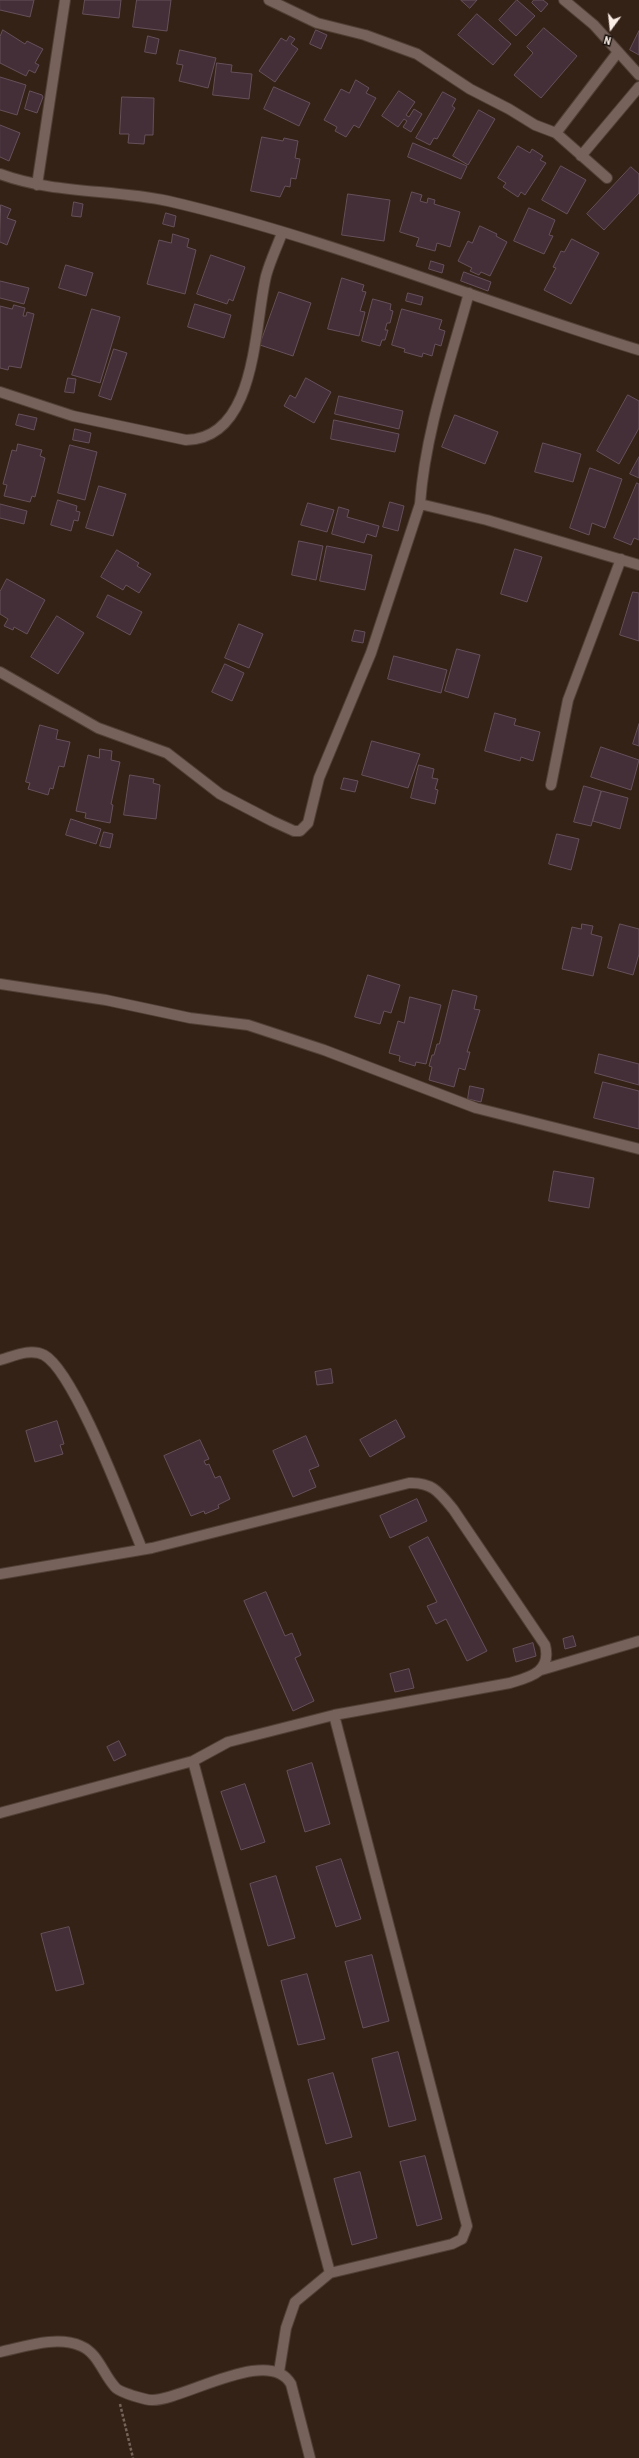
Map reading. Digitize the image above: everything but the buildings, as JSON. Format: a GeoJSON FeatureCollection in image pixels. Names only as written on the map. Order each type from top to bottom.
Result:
{"type":"FeatureCollection","features":[{"type":"Feature","properties":{"kind":"street"},"geometry":{"type":"LineString","coordinates":[[37,185],[65,0]]}},
{"type":"Feature","properties":{"kind":"street"},"geometry":{"type":"LineString","coordinates":[[269,0],[317,22],[365,35],[412,52],[470,89],[535,125],[556,133],[607,178]]}},
{"type":"Feature","properties":{"kind":"street"},"geometry":{"type":"LineString","coordinates":[[564,0],[594,25],[639,75]]}},
{"type":"Feature","properties":{"kind":"street"},"geometry":{"type":"LineString","coordinates":[[556,133],[618,52]]}},
{"type":"Feature","properties":{"kind":"street"},"geometry":{"type":"LineString","coordinates":[[581,156],[639,87]]}},
{"type":"Feature","properties":{"kind":"street"},"geometry":{"type":"LineString","coordinates":[[0,174],[37,185],[166,201],[282,233],[469,293],[639,350]]}},
{"type":"Feature","properties":{"kind":"street"},"geometry":{"type":"LineString","coordinates":[[0,392],[73,416],[179,438],[200,439],[212,435],[230,419],[249,377],[266,276],[282,233]]}},
{"type":"Feature","properties":{"kind":"street"},"geometry":{"type":"LineString","coordinates":[[0,672],[98,728],[166,753],[220,794],[294,831],[300,830],[308,823],[319,778],[371,653],[420,504],[421,482],[436,416],[469,293]]}},
{"type":"Feature","properties":{"kind":"street"},"geometry":{"type":"LineString","coordinates":[[420,504],[487,520],[621,558],[639,566]]}},
{"type":"Feature","properties":{"kind":"street"},"geometry":{"type":"LineString","coordinates":[[551,785],[568,700],[621,558]]}},
{"type":"Feature","properties":{"kind":"street"},"geometry":{"type":"LineString","coordinates":[[0,984],[106,1000],[190,1018],[248,1025],[324,1050],[476,1108],[639,1149]]}},
{"type":"Feature","properties":{"kind":"street"},"geometry":{"type":"LineString","coordinates":[[0,1360],[25,1352],[38,1353],[53,1361],[66,1379],[95,1436],[142,1549]]}},
{"type":"Feature","properties":{"kind":"street"},"geometry":{"type":"LineString","coordinates":[[0,1574],[142,1549],[409,1483],[423,1482],[439,1492],[453,1509],[545,1645],[546,1659],[541,1670]]}},
{"type":"Feature","properties":{"kind":"street"},"geometry":{"type":"LineString","coordinates":[[0,1813],[193,1761],[228,1742],[334,1715],[510,1683],[535,1675],[541,1670],[639,1641]]}},
{"type":"Feature","properties":{"kind":"street"},"geometry":{"type":"LineString","coordinates":[[279,2372],[286,2328],[295,2302],[330,2273],[452,2244],[462,2239],[467,2226],[334,1715]]}},
{"type":"Feature","properties":{"kind":"street"},"geometry":{"type":"LineString","coordinates":[[193,1761],[330,2273]]}},
{"type":"Feature","properties":{"kind":"street"},"geometry":{"type":"LineString","coordinates":[[0,2352],[43,2343],[63,2342],[80,2345],[90,2350],[116,2389],[153,2400],[224,2377],[270,2370],[279,2372],[287,2377],[291,2384],[310,2458]]}},
{"type":"Feature","properties":{"kind":"path"},"geometry":{"type":"LineString","coordinates":[[116,2389],[133,2458]]}}]}
